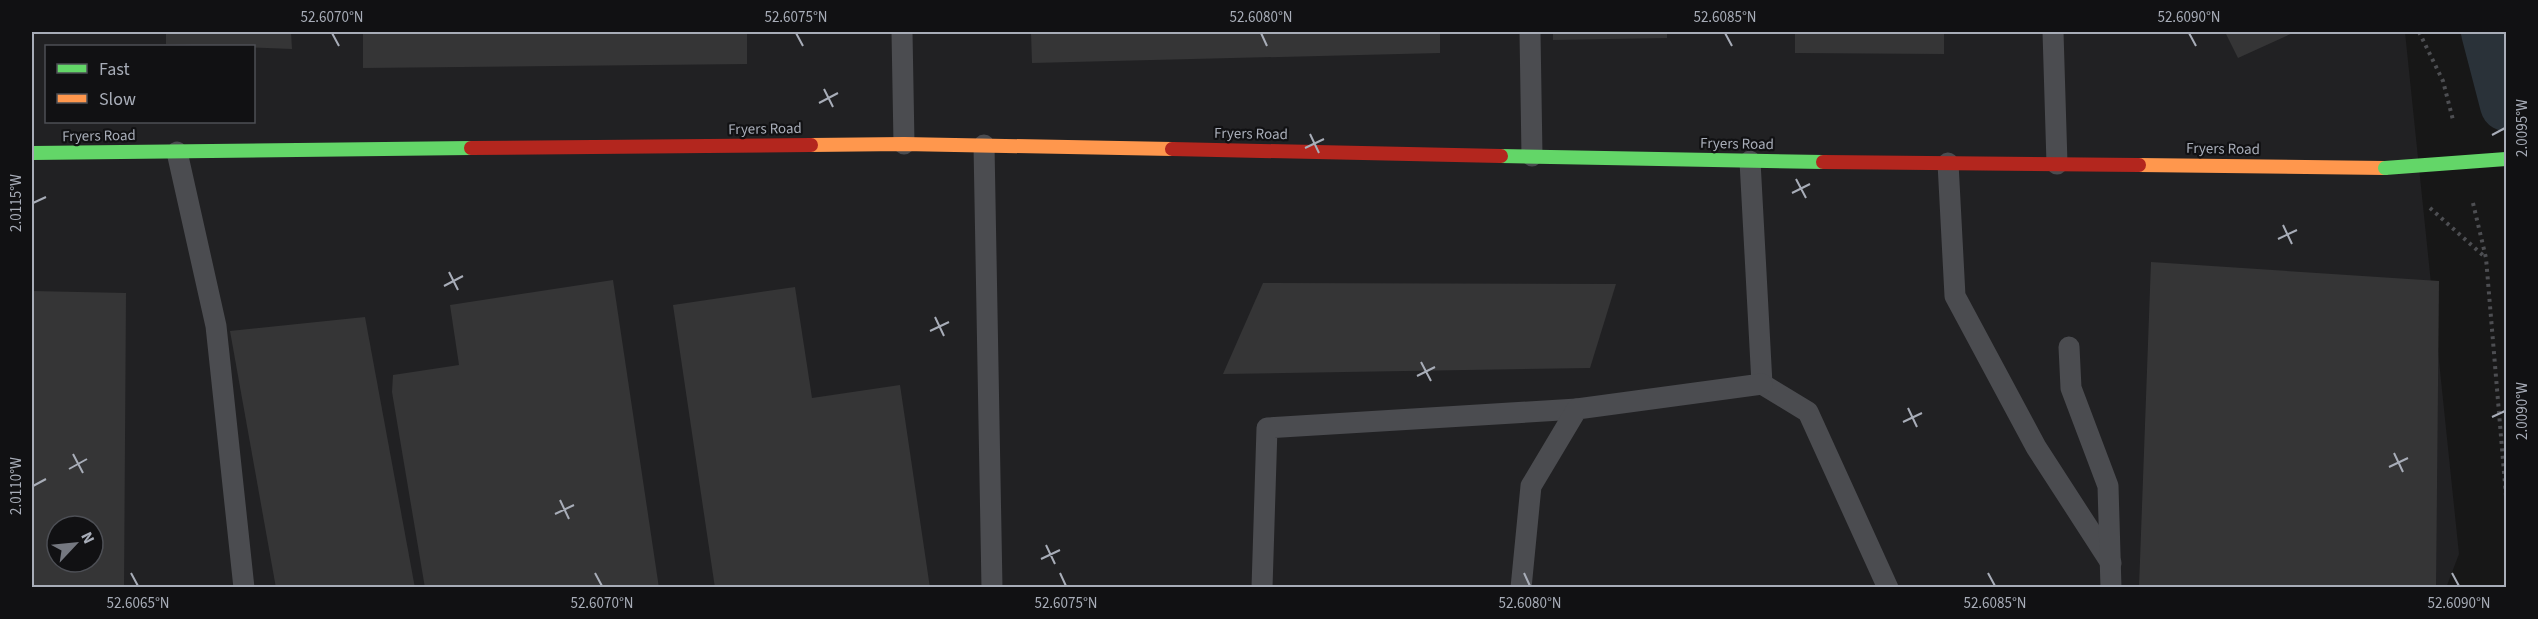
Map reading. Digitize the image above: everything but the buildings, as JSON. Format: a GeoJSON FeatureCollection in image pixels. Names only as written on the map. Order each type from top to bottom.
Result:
{"type":"FeatureCollection","features":[{"type":"Feature","properties":{"kind":"street","name":"Fryers Road"},"geometry":{"type":"LineString","coordinates":[[32,153],[904,144],[1750,160],[2385,168],[2506,159]]}},
{"type":"Feature","properties":{"kind":"lane"},"geometry":{"type":"LineString","coordinates":[[903,32],[904,144]]}},
{"type":"Feature","properties":{"kind":"lane"},"geometry":{"type":"LineString","coordinates":[[1530,32],[1532,156]]}},
{"type":"Feature","properties":{"kind":"lane"},"geometry":{"type":"LineString","coordinates":[[2054,32],[2057,164]]}},
{"type":"Feature","properties":{"kind":"lane"},"geometry":{"type":"LineString","coordinates":[[984,145],[992,588]]}},
{"type":"Feature","properties":{"kind":"lane"},"geometry":{"type":"LineString","coordinates":[[177,152],[216,326],[244,588]]}},
{"type":"Feature","properties":{"kind":"lane"},"geometry":{"type":"LineString","coordinates":[[1750,160],[1762,384]]}},
{"type":"Feature","properties":{"kind":"lane"},"geometry":{"type":"LineString","coordinates":[[1948,163],[1955,296],[2036,447],[2111,563]]}},
{"type":"Feature","properties":{"kind":"lane"},"geometry":{"type":"LineString","coordinates":[[2069,347],[2071,388],[2108,486],[2111,588]]}},
{"type":"Feature","properties":{"kind":"lane"},"geometry":{"type":"LineString","coordinates":[[1262,588],[1267,428],[1577,409],[1762,384],[1808,412],[1888,588]]}},
{"type":"Feature","properties":{"kind":"lane"},"geometry":{"type":"LineString","coordinates":[[1521,588],[1531,486],[1577,409]]}},
{"type":"Feature","properties":{"kind":"path"},"geometry":{"type":"LineString","coordinates":[[2420,32],[2443,81],[2454,126]]}},
{"type":"Feature","properties":{"kind":"path"},"geometry":{"type":"LineString","coordinates":[[2385,168],[2486,258]]}},
{"type":"Feature","properties":{"kind":"path"},"geometry":{"type":"LineString","coordinates":[[2470,192],[2486,258],[2506,496]]}},
{"type":"Feature","properties":{"kind":"path"},"geometry":{"type":"LineString","coordinates":[[2505,588],[2506,583]]}},
{"type":"Feature","properties":{"kind":"shaded area"},"geometry":{"type":"Polygon","coordinates":[[[32,32],[2405,32],[2459,554],[2446,588],[32,587],[32,32]]]}},
{"type":"Feature","properties":{"kind":"waterway"},"geometry":{"type":"LineString","coordinates":[[2487,32],[2506,105]]}},
{"type":"Feature","properties":{"kind":"traffic: fast"},"geometry":{"type":"LineString","coordinates":[[32,153],[471,148]]}},
{"type":"Feature","properties":{"kind":"traffic: fast"},"geometry":{"type":"LineString","coordinates":[[1501,156],[1823,162]]}},
{"type":"Feature","properties":{"kind":"traffic: fast"},"geometry":{"type":"LineString","coordinates":[[2385,168],[2506,159]]}},
{"type":"Feature","properties":{"kind":"traffic: slow"},"geometry":{"type":"LineString","coordinates":[[811,145],[904,144],[1172,149]]}},
{"type":"Feature","properties":{"kind":"traffic: slow"},"geometry":{"type":"LineString","coordinates":[[2139,165],[2385,168]]}},
{"type":"Feature","properties":{"kind":"traffic: jam"},"geometry":{"type":"LineString","coordinates":[[471,148],[811,145]]}},
{"type":"Feature","properties":{"kind":"traffic: jam"},"geometry":{"type":"LineString","coordinates":[[1172,149],[1501,156]]}},
{"type":"Feature","properties":{"kind":"traffic: jam"},"geometry":{"type":"LineString","coordinates":[[1823,162],[2139,165]]}}]}
